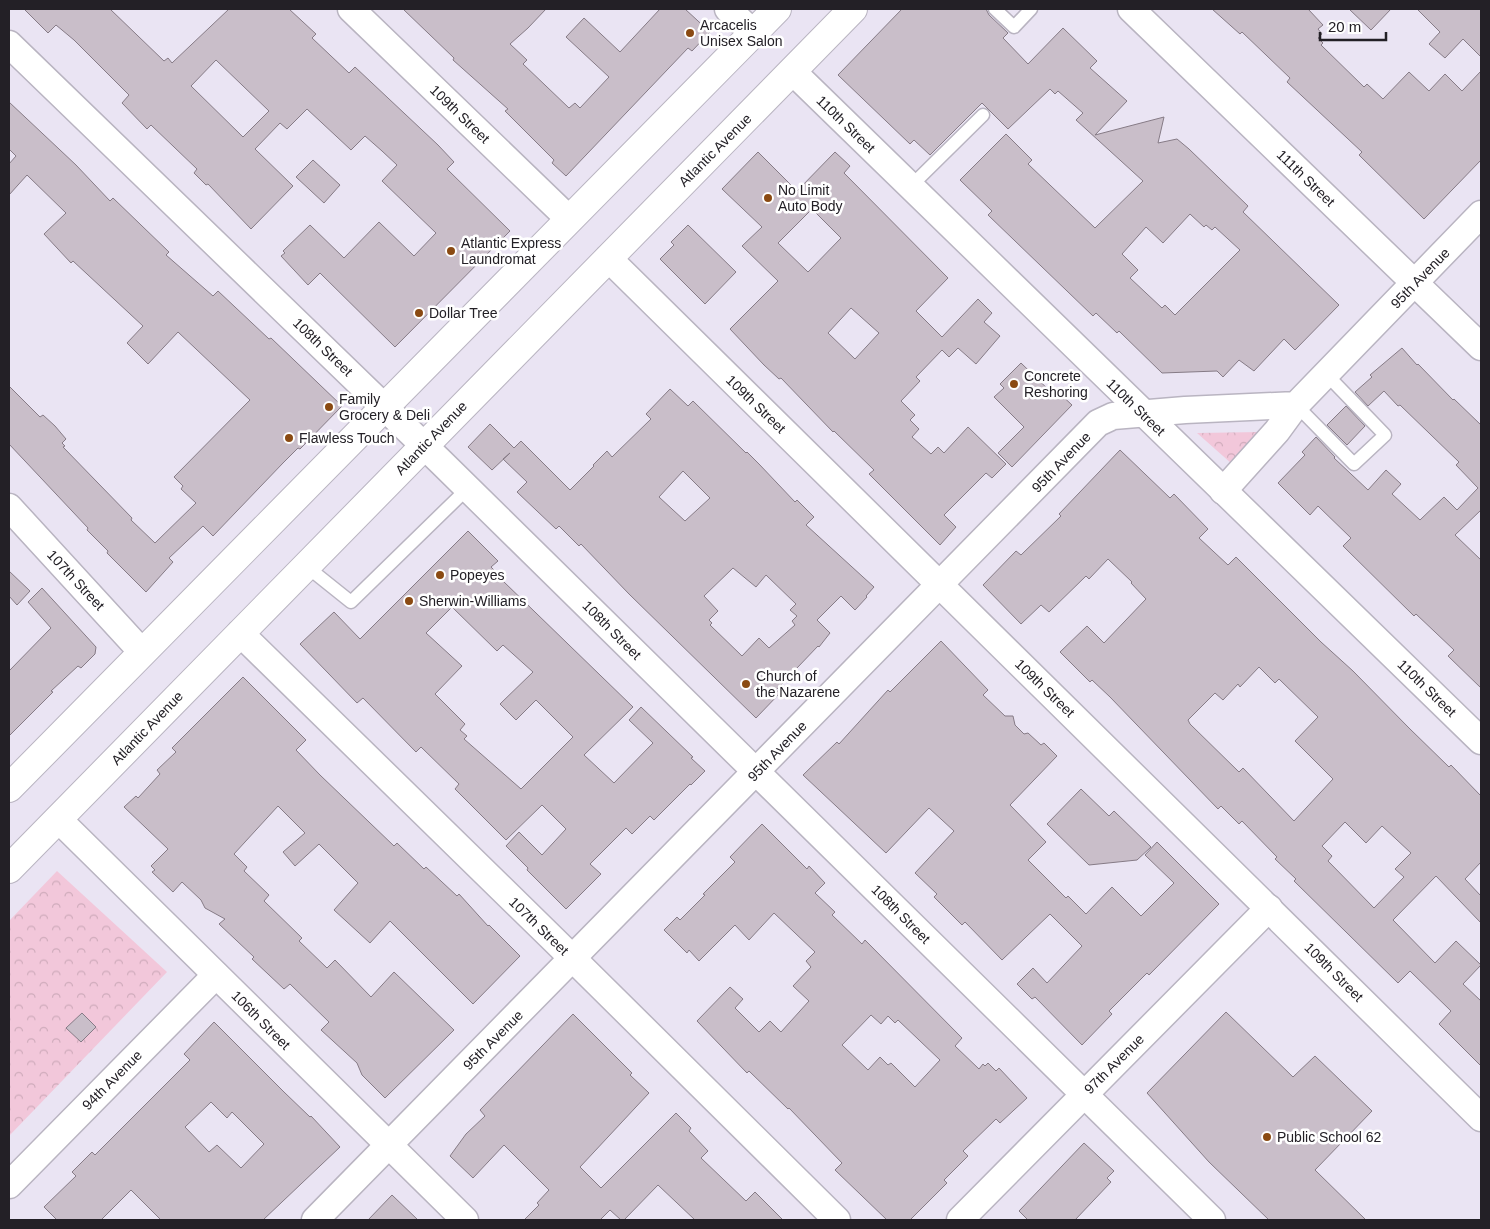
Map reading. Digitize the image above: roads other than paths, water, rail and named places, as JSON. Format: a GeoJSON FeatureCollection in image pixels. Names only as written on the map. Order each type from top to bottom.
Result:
{"type":"FeatureCollection","features":[{"type":"Feature","properties":{"kind":"main road"},"geometry":{"type":"LineString","coordinates":[[9,788],[777,9]]}},
{"type":"Feature","properties":{"kind":"main road","name":"Atlantic Avenue"},"geometry":{"type":"LineString","coordinates":[[9,869],[853,9]]}},
{"type":"Feature","properties":{"kind":"street","name":"109th Street"},"geometry":{"type":"LineString","coordinates":[[351,9],[569,219]]}},
{"type":"Feature","properties":{"kind":"street"},"geometry":{"type":"LineString","coordinates":[[728,9],[753,33]]}},
{"type":"Feature","properties":{"kind":"street","name":"111th Street"},"geometry":{"type":"LineString","coordinates":[[1131,9],[1481,347]]}},
{"type":"Feature","properties":{"kind":"street","name":"108th Street"},"geometry":{"type":"LineString","coordinates":[[9,44],[468,488],[1212,1220]]}},
{"type":"Feature","properties":{"kind":"street","name":"110th Street"},"geometry":{"type":"LineString","coordinates":[[792,71],[1481,741]]}},
{"type":"Feature","properties":{"kind":"street","name":"95th Avenue"},"geometry":{"type":"LineString","coordinates":[[1223,491],[1277,431],[1296,405],[1481,214]]}},
{"type":"Feature","properties":{"kind":"street","name":"109th Street"},"geometry":{"type":"LineString","coordinates":[[608,258],[1481,1118]]}},
{"type":"Feature","properties":{"kind":"street","name":"95th Avenue"},"geometry":{"type":"LineString","coordinates":[[315,1220],[1098,424],[1113,416],[1142,413],[1296,405]]}},
{"type":"Feature","properties":{"kind":"street","name":"107th Street"},"geometry":{"type":"LineString","coordinates":[[9,507],[142,652]]}},
{"type":"Feature","properties":{"kind":"street","name":"107th Street"},"geometry":{"type":"LineString","coordinates":[[240,633],[573,958],[837,1220]]}},
{"type":"Feature","properties":{"kind":"street","name":"106th Street"},"geometry":{"type":"LineString","coordinates":[[58,819],[465,1220]]}},
{"type":"Feature","properties":{"kind":"street","name":"97th Avenue"},"geometry":{"type":"LineString","coordinates":[[960,1220],[1269,908]]}},
{"type":"Feature","properties":{"kind":"street","name":"94th Avenue"},"geometry":{"type":"LineString","coordinates":[[9,1185],[216,975]]}},
{"type":"Feature","properties":{"kind":"lane"},"geometry":{"type":"LineString","coordinates":[[995,9],[1014,26],[1031,9]]}},
{"type":"Feature","properties":{"kind":"lane"},"geometry":{"type":"LineString","coordinates":[[910,187],[983,114]]}},
{"type":"Feature","properties":{"kind":"lane"},"geometry":{"type":"LineString","coordinates":[[1296,405],[1354,464],[1385,435],[1326,374]]}},
{"type":"Feature","properties":{"kind":"lane"},"geometry":{"type":"LineString","coordinates":[[306,566],[351,602],[468,488]]}},
{"type":"Feature","properties":{"kind":"place","name":"Arcacelis Unisex Salon"},"geometry":{"type":"Point","coordinates":[690,33]}},
{"type":"Feature","properties":{"kind":"place","name":"No Limit Auto Body"},"geometry":{"type":"Point","coordinates":[768,198]}},
{"type":"Feature","properties":{"kind":"place","name":"Atlantic Express Laundromat"},"geometry":{"type":"Point","coordinates":[451,251]}},
{"type":"Feature","properties":{"kind":"place","name":"Dollar Tree"},"geometry":{"type":"Point","coordinates":[419,313]}},
{"type":"Feature","properties":{"kind":"place","name":"Concrete Reshoring"},"geometry":{"type":"Point","coordinates":[1014,384]}},
{"type":"Feature","properties":{"kind":"place","name":"Family Grocery & Deli"},"geometry":{"type":"Point","coordinates":[329,407]}},
{"type":"Feature","properties":{"kind":"place","name":"Flawless Touch"},"geometry":{"type":"Point","coordinates":[289,438]}},
{"type":"Feature","properties":{"kind":"place","name":"Popeyes"},"geometry":{"type":"Point","coordinates":[440,575]}},
{"type":"Feature","properties":{"kind":"place","name":"Sherwin-Williams"},"geometry":{"type":"Point","coordinates":[409,601]}},
{"type":"Feature","properties":{"kind":"place","name":"Church of the Nazarene"},"geometry":{"type":"Point","coordinates":[746,684]}},
{"type":"Feature","properties":{"kind":"place","name":"Public School 62"},"geometry":{"type":"Point","coordinates":[1267,1137]}}]}
